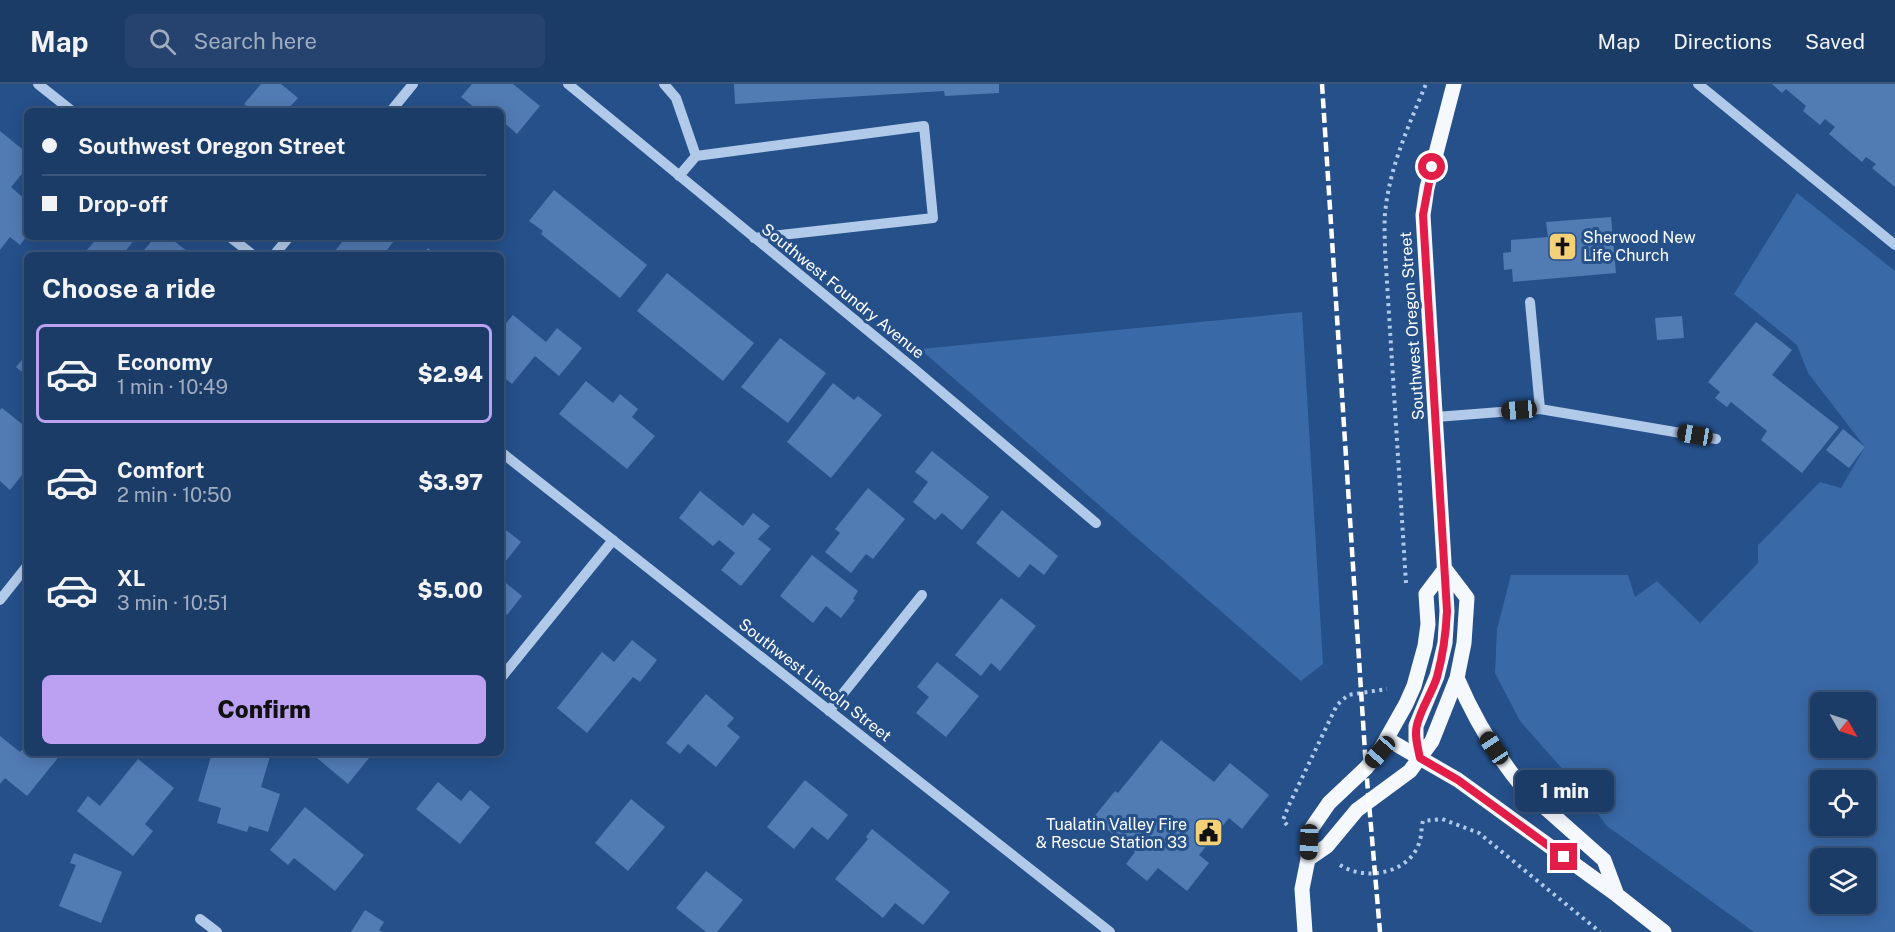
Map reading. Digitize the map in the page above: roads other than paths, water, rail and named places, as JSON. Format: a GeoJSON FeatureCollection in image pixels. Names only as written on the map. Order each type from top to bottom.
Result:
{"type":"FeatureCollection","features":[{"type":"Feature","properties":{"kind":"main road","name":"Southwest Oregon Street"},"geometry":{"type":"LineString","coordinates":[[1420,758],[1416,726],[1434,684],[1445,643],[1447,592],[1423,215],[1427,188],[1454,84]]}},
{"type":"Feature","properties":{"kind":"main road"},"geometry":{"type":"LineString","coordinates":[[1305,932],[1302,889],[1308,859],[1309,832],[1329,803],[1365,768],[1388,739],[1421,665],[1428,624],[1426,594],[1445,569],[1467,598],[1464,643],[1457,678],[1441,722],[1420,758],[1399,781],[1357,810],[1327,846],[1308,859]]}},
{"type":"Feature","properties":{"kind":"main road"},"geometry":{"type":"LineString","coordinates":[[1457,678],[1485,735],[1513,776],[1524,789],[1604,860],[1617,895]]}},
{"type":"Feature","properties":{"kind":"main road"},"geometry":{"type":"LineString","coordinates":[[1388,739],[1458,780],[1617,895],[1664,932]]}},
{"type":"Feature","properties":{"kind":"street"},"geometry":{"type":"LineString","coordinates":[[38,84],[68,108]]}},
{"type":"Feature","properties":{"kind":"street"},"geometry":{"type":"LineString","coordinates":[[393,108],[412,84]]}},
{"type":"Feature","properties":{"kind":"street","name":"Southwest Foundry Avenue"},"geometry":{"type":"LineString","coordinates":[[568,84],[921,375],[1096,523]]}},
{"type":"Feature","properties":{"kind":"street"},"geometry":{"type":"LineString","coordinates":[[664,84],[676,98],[696,156]]}},
{"type":"Feature","properties":{"kind":"street"},"geometry":{"type":"LineString","coordinates":[[1698,84],[1895,245]]}},
{"type":"Feature","properties":{"kind":"street"},"geometry":{"type":"LineString","coordinates":[[679,176],[696,156],[924,126],[933,218],[754,238]]}},
{"type":"Feature","properties":{"kind":"street"},"geometry":{"type":"LineString","coordinates":[[234,240],[249,252]]}},
{"type":"Feature","properties":{"kind":"street"},"geometry":{"type":"LineString","coordinates":[[276,252],[286,240]]}},
{"type":"Feature","properties":{"kind":"street"},"geometry":{"type":"LineString","coordinates":[[1530,302],[1540,408]]}},
{"type":"Feature","properties":{"kind":"street"},"geometry":{"type":"LineString","coordinates":[[1436,417],[1540,408],[1716,439]]}},
{"type":"Feature","properties":{"kind":"street","name":"Southwest Lincoln Street"},"geometry":{"type":"LineString","coordinates":[[504,454],[1110,932]]}},
{"type":"Feature","properties":{"kind":"street"},"geometry":{"type":"LineString","coordinates":[[504,674],[613,540]]}},
{"type":"Feature","properties":{"kind":"street"},"geometry":{"type":"LineString","coordinates":[[0,600],[24,570]]}},
{"type":"Feature","properties":{"kind":"street"},"geometry":{"type":"LineString","coordinates":[[830,711],[922,595]]}},
{"type":"Feature","properties":{"kind":"street"},"geometry":{"type":"LineString","coordinates":[[200,919],[217,932]]}},
{"type":"Feature","properties":{"kind":"railway"},"geometry":{"type":"LineString","coordinates":[[1322,84],[1366,768],[1380,932]]}},
{"type":"Feature","properties":{"kind":"place","name":"Sherwood New Life Church"},"geometry":{"type":"Point","coordinates":[1562,246]}},
{"type":"Feature","properties":{"kind":"place","name":"Tualatin Valley Fire & Rescue Station 33"},"geometry":{"type":"Point","coordinates":[1208,833]}}]}
